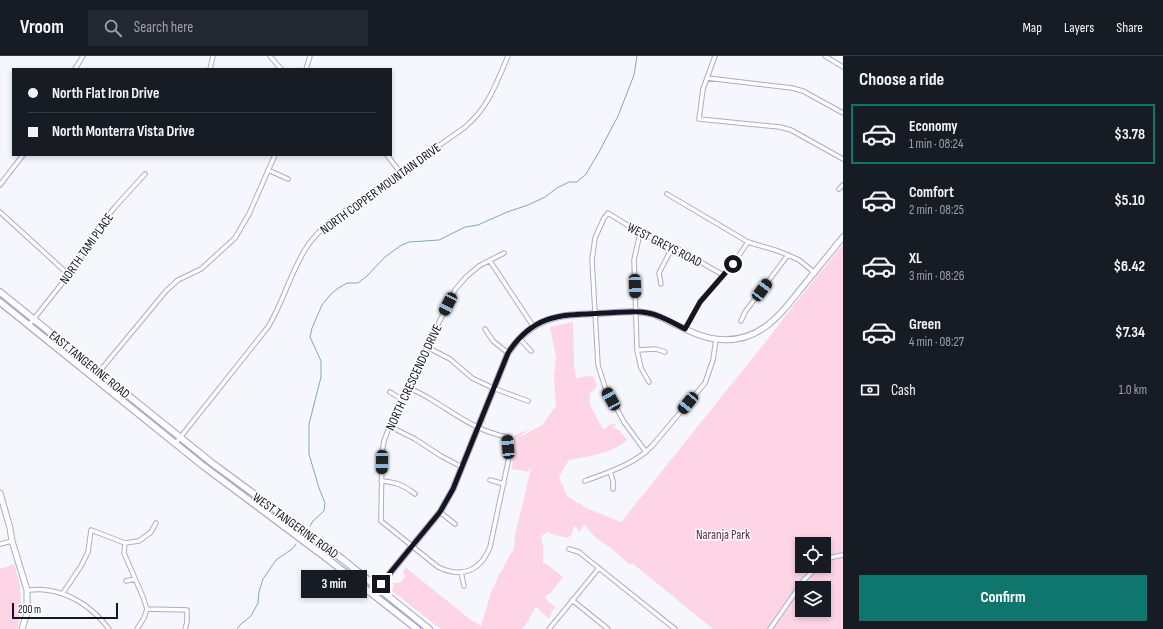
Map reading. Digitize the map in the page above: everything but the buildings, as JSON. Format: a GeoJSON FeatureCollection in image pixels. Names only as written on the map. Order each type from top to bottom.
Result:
{"type":"FeatureCollection","features":[{"type":"Feature","properties":{"kind":"main road","name":"EAST TANGERINE ROAD"},"geometry":{"type":"LineString","coordinates":[[0,292],[34,318],[180,438]]}},
{"type":"Feature","properties":{"kind":"main road","name":"EAST TANGERINE ROAD"},"geometry":{"type":"LineString","coordinates":[[0,302],[175,444]]}},
{"type":"Feature","properties":{"kind":"main road","name":"WEST TANGERINE ROAD"},"geometry":{"type":"LineString","coordinates":[[180,438],[327,548],[429,629]]}},
{"type":"Feature","properties":{"kind":"main road","name":"WEST TANGERINE ROAD"},"geometry":{"type":"LineString","coordinates":[[175,444],[329,560],[417,629]]}},
{"type":"Feature","properties":{"kind":"street"},"geometry":{"type":"LineString","coordinates":[[76,68],[83,56]]}},
{"type":"Feature","properties":{"kind":"street"},"geometry":{"type":"LineString","coordinates":[[210,68],[213,56]]}},
{"type":"Feature","properties":{"kind":"street"},"geometry":{"type":"LineString","coordinates":[[270,56],[280,68]]}},
{"type":"Feature","properties":{"kind":"street"},"geometry":{"type":"LineString","coordinates":[[306,68],[310,56]]}},
{"type":"Feature","properties":{"kind":"street","name":"NORTH COPPER MOUNTAIN DRIVE"},"geometry":{"type":"LineString","coordinates":[[175,444],[268,327],[277,312],[308,245],[332,220],[464,128],[474,119],[491,96],[508,56]]}},
{"type":"Feature","properties":{"kind":"street"},"geometry":{"type":"LineString","coordinates":[[715,56],[703,89],[698,119],[785,128],[843,159]]}},
{"type":"Feature","properties":{"kind":"street"},"geometry":{"type":"LineString","coordinates":[[825,56],[843,67]]}},
{"type":"Feature","properties":{"kind":"street"},"geometry":{"type":"LineString","coordinates":[[707,78],[792,88],[803,91],[843,113]]}},
{"type":"Feature","properties":{"kind":"street"},"geometry":{"type":"LineString","coordinates":[[0,185],[22,156]]}},
{"type":"Feature","properties":{"kind":"street"},"geometry":{"type":"LineString","coordinates":[[94,378],[166,291],[178,280],[201,268],[236,238],[249,214],[275,156]]}},
{"type":"Feature","properties":{"kind":"street"},"geometry":{"type":"LineString","coordinates":[[388,156],[400,172]]}},
{"type":"Feature","properties":{"kind":"street"},"geometry":{"type":"LineString","coordinates":[[268,170],[288,179]]}},
{"type":"Feature","properties":{"kind":"street","name":"NORTH TAMI PLACE"},"geometry":{"type":"LineString","coordinates":[[29,325],[69,275],[104,221],[145,174]]}},
{"type":"Feature","properties":{"kind":"street"},"geometry":{"type":"LineString","coordinates":[[840,189],[843,185]]}},
{"type":"Feature","properties":{"kind":"street"},"geometry":{"type":"LineString","coordinates":[[667,194],[748,242],[778,250],[799,260],[815,273]]}},
{"type":"Feature","properties":{"kind":"street"},"geometry":{"type":"LineString","coordinates":[[0,212],[69,275]]}},
{"type":"Feature","properties":{"kind":"street","name":"WEST GREYS ROAD"},"geometry":{"type":"LineString","coordinates":[[595,314],[592,260],[595,238],[604,218],[608,213],[640,233],[673,246],[723,275]]}},
{"type":"Feature","properties":{"kind":"street"},"geometry":{"type":"LineString","coordinates":[[640,233],[634,260],[637,350],[641,368],[649,382]]}},
{"type":"Feature","properties":{"kind":"street"},"geometry":{"type":"LineString","coordinates":[[373,594],[440,512],[453,489],[508,353],[519,338],[533,326],[558,316],[636,312],[656,315],[701,336],[725,340],[744,337],[760,331],[769,325],[782,312],[843,237]]}},
{"type":"Feature","properties":{"kind":"street"},"geometry":{"type":"LineString","coordinates":[[685,329],[700,302],[733,264],[748,242]]}},
{"type":"Feature","properties":{"kind":"street"},"geometry":{"type":"LineString","coordinates":[[661,284],[659,272],[673,246]]}},
{"type":"Feature","properties":{"kind":"street","name":"NORTH CRESCENDO DRIVE"},"geometry":{"type":"LineString","coordinates":[[412,547],[380,521],[382,452],[384,441],[407,386],[455,290],[470,273],[479,266],[504,254]]}},
{"type":"Feature","properties":{"kind":"street"},"geometry":{"type":"LineString","coordinates":[[741,322],[745,312],[788,255]]}},
{"type":"Feature","properties":{"kind":"street"},"geometry":{"type":"LineString","coordinates":[[490,261],[533,326]]}},
{"type":"Feature","properties":{"kind":"street"},"geometry":{"type":"LineString","coordinates":[[595,314],[598,365],[605,387],[624,422],[646,452]]}},
{"type":"Feature","properties":{"kind":"street"},"geometry":{"type":"LineString","coordinates":[[485,329],[493,341],[508,353]]}},
{"type":"Feature","properties":{"kind":"street"},"geometry":{"type":"LineString","coordinates":[[519,338],[531,351]]}},
{"type":"Feature","properties":{"kind":"street"},"geometry":{"type":"LineString","coordinates":[[585,481],[610,472],[635,460],[646,452],[705,383],[713,360],[716,339]]}},
{"type":"Feature","properties":{"kind":"street"},"geometry":{"type":"LineString","coordinates":[[427,347],[450,359],[472,378],[493,388],[528,401]]}},
{"type":"Feature","properties":{"kind":"street"},"geometry":{"type":"LineString","coordinates":[[637,350],[656,350],[665,352]]}},
{"type":"Feature","properties":{"kind":"street"},"geometry":{"type":"LineString","coordinates":[[407,386],[431,399],[458,417],[478,427],[508,437],[509,457],[490,547],[487,554],[479,564],[461,572],[447,571],[438,567],[412,547]]}},
{"type":"Feature","properties":{"kind":"street"},"geometry":{"type":"LineString","coordinates":[[390,392],[401,399]]}},
{"type":"Feature","properties":{"kind":"street"},"geometry":{"type":"LineString","coordinates":[[389,426],[462,466]]}},
{"type":"Feature","properties":{"kind":"street"},"geometry":{"type":"LineString","coordinates":[[610,472],[613,481],[613,489]]}},
{"type":"Feature","properties":{"kind":"street"},"geometry":{"type":"LineString","coordinates":[[490,480],[504,484]]}},
{"type":"Feature","properties":{"kind":"street"},"geometry":{"type":"LineString","coordinates":[[381,481],[394,482],[402,485],[415,494]]}},
{"type":"Feature","properties":{"kind":"street"},"geometry":{"type":"LineString","coordinates":[[0,493],[10,528],[12,541],[27,590],[27,613],[22,629]]}},
{"type":"Feature","properties":{"kind":"street"},"geometry":{"type":"LineString","coordinates":[[440,512],[456,524]]}},
{"type":"Feature","properties":{"kind":"street"},"geometry":{"type":"LineString","coordinates":[[63,593],[81,566],[88,552],[92,530],[125,543],[139,541],[151,532],[156,523]]}},
{"type":"Feature","properties":{"kind":"street"},"geometry":{"type":"LineString","coordinates":[[0,544],[12,541]]}},
{"type":"Feature","properties":{"kind":"street"},"geometry":{"type":"LineString","coordinates":[[125,543],[124,553],[136,579],[147,609],[144,618],[137,629]]}},
{"type":"Feature","properties":{"kind":"street"},"geometry":{"type":"LineString","coordinates":[[569,549],[579,552],[675,629]]}},
{"type":"Feature","properties":{"kind":"street"},"geometry":{"type":"LineString","coordinates":[[831,558],[843,555]]}},
{"type":"Feature","properties":{"kind":"street"},"geometry":{"type":"LineString","coordinates":[[549,629],[599,568]]}},
{"type":"Feature","properties":{"kind":"street"},"geometry":{"type":"LineString","coordinates":[[461,572],[464,586]]}},
{"type":"Feature","properties":{"kind":"street"},"geometry":{"type":"LineString","coordinates":[[770,629],[804,580],[811,573]]}},
{"type":"Feature","properties":{"kind":"street"},"geometry":{"type":"LineString","coordinates":[[126,581],[136,579]]}},
{"type":"Feature","properties":{"kind":"street"},"geometry":{"type":"LineString","coordinates":[[27,590],[46,590],[63,593],[88,607],[109,629]]}},
{"type":"Feature","properties":{"kind":"street"},"geometry":{"type":"LineString","coordinates":[[572,600],[608,629]]}},
{"type":"Feature","properties":{"kind":"street"},"geometry":{"type":"LineString","coordinates":[[147,609],[187,610],[187,622],[185,629]]}},
{"type":"Feature","properties":{"kind":"green space","name":"Naranja Park"},"geometry":{"type":"Polygon","coordinates":[[[843,244],[843,629],[713,629],[632,563],[630,565],[611,548],[593,535],[584,524],[580,532],[577,530],[578,528],[574,526],[572,534],[568,538],[548,532],[541,536],[543,563],[548,565],[563,577],[550,594],[545,597],[556,607],[552,611],[549,619],[537,607],[530,617],[528,617],[530,619],[522,629],[441,629],[392,591],[394,583],[400,583],[405,577],[403,573],[405,567],[471,620],[481,626],[492,589],[499,574],[513,552],[515,542],[514,539],[531,469],[530,468],[528,472],[512,469],[514,436],[529,429],[517,438],[517,449],[518,438],[542,425],[556,406],[554,375],[556,358],[550,327],[573,322],[574,367],[576,378],[593,376],[597,385],[590,393],[590,405],[601,424],[602,429],[615,423],[616,425],[613,427],[620,431],[627,440],[621,445],[607,451],[592,456],[569,460],[559,477],[567,496],[576,503],[621,522],[843,244]]]}},
{"type":"Feature","properties":{"kind":"green space"},"geometry":{"type":"Polygon","coordinates":[[[14,564],[20,586],[21,603],[18,626],[17,629],[0,629],[0,569],[14,564]]]}},
{"type":"Feature","properties":{"kind":"waterway"},"geometry":{"type":"LineString","coordinates":[[310,526],[313,521],[324,511],[325,503],[309,454],[309,424],[321,377],[321,361],[310,337],[312,328],[322,305],[337,289],[347,283],[358,283],[367,276],[385,257],[400,246],[409,242],[439,240],[465,227],[478,225],[507,212],[528,205],[545,197],[557,188],[569,182],[577,182],[586,174],[618,116],[634,75],[637,56]]}},
{"type":"Feature","properties":{"kind":"waterway"},"geometry":{"type":"LineString","coordinates":[[237,629],[251,616],[258,603],[259,592],[263,579],[276,560],[292,549],[296,544]]}},
{"type":"Feature","properties":{"kind":"route"},"geometry":{"type":"LineString","coordinates":[[381,584],[440,512],[447,501],[508,353],[525,332],[540,322],[558,316],[570,314],[636,312],[656,315],[685,329],[700,302],[733,264]]}}]}
